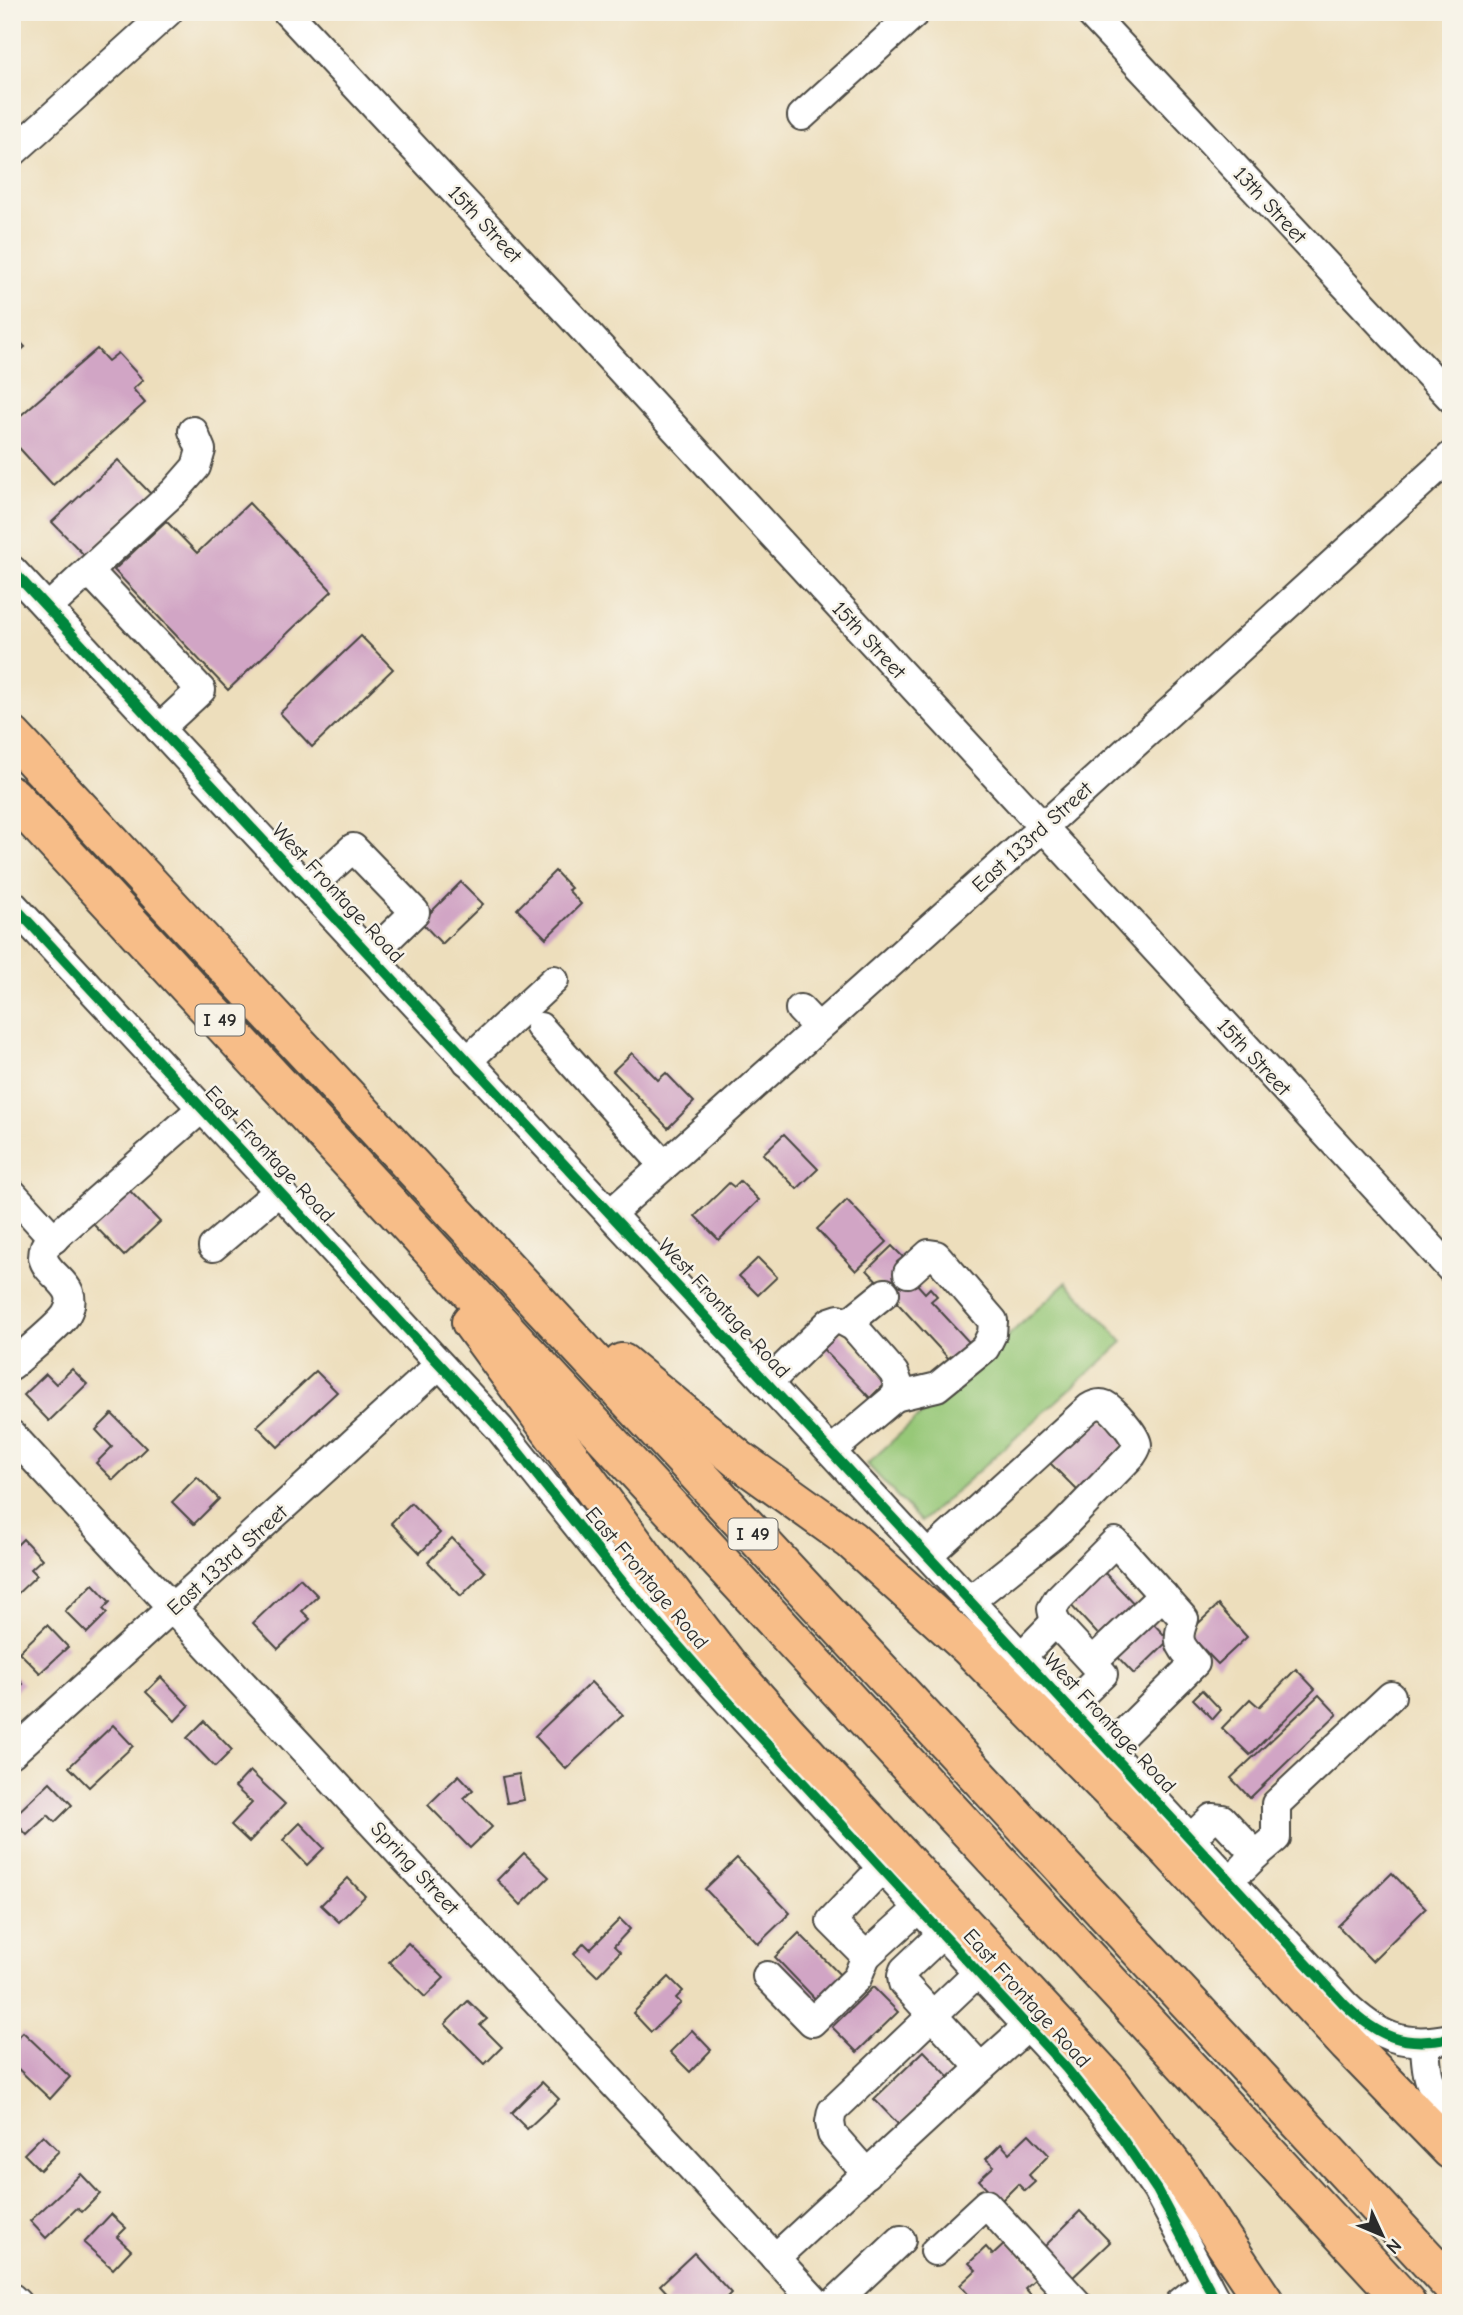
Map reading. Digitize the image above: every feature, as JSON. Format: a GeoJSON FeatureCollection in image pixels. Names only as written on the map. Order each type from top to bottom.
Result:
{"type":"FeatureCollection","features":[{"type":"Feature","properties":{"kind":"highway","name":"I 49"},"geometry":{"type":"LineString","coordinates":[[12,736],[1451,2286]]}},
{"type":"Feature","properties":{"kind":"highway","name":"I 49"},"geometry":{"type":"LineString","coordinates":[[12,796],[1406,2303]]}},
{"type":"Feature","properties":{"kind":"highway"},"geometry":{"type":"LineString","coordinates":[[428,1244],[459,1307],[699,1629],[787,1733],[1111,2084],[1179,2174],[1265,2303]]}},
{"type":"Feature","properties":{"kind":"highway"},"geometry":{"type":"LineString","coordinates":[[500,1262],[738,1459],[851,1541],[969,1647],[1171,1852],[1348,2044],[1451,2150]]}},
{"type":"Feature","properties":{"kind":"street"},"geometry":{"type":"LineString","coordinates":[[12,153],[168,12]]}},
{"type":"Feature","properties":{"kind":"street","name":"15th Street"},"geometry":{"type":"LineString","coordinates":[[287,12],[1451,1269]]}},
{"type":"Feature","properties":{"kind":"street"},"geometry":{"type":"LineString","coordinates":[[802,116],[916,12]]}},
{"type":"Feature","properties":{"kind":"street","name":"13th Street"},"geometry":{"type":"LineString","coordinates":[[1093,14],[1451,398]]}},
{"type":"Feature","properties":{"kind":"street"},"geometry":{"type":"LineString","coordinates":[[48,608],[175,491],[196,467],[201,450],[193,430]]}},
{"type":"Feature","properties":{"kind":"street","name":"East 133rd Street"},"geometry":{"type":"LineString","coordinates":[[610,1214],[664,1165],[740,1081],[809,1019],[1042,828],[1451,456]]}},
{"type":"Feature","properties":{"kind":"street","name":"West Frontage Road"},"geometry":{"type":"LineString","coordinates":[[12,570],[1357,2017],[1393,2038],[1407,2042],[1438,2041]]}},
{"type":"Feature","properties":{"kind":"street"},"geometry":{"type":"LineString","coordinates":[[89,571],[201,690],[159,729]]}},
{"type":"Feature","properties":{"kind":"street"},"geometry":{"type":"LineString","coordinates":[[308,889],[353,848],[415,912],[370,956]]}},
{"type":"Feature","properties":{"kind":"street","name":"East Frontage Road"},"geometry":{"type":"LineString","coordinates":[[12,904],[500,1429],[625,1585],[713,1685],[1066,2068],[1119,2134],[1157,2190],[1212,2292]]}},
{"type":"Feature","properties":{"kind":"street"},"geometry":{"type":"LineString","coordinates":[[467,1061],[554,980]]}},
{"type":"Feature","properties":{"kind":"street"},"geometry":{"type":"LineString","coordinates":[[540,1027],[664,1165]]}},
{"type":"Feature","properties":{"kind":"street"},"geometry":{"type":"LineString","coordinates":[[12,1365],[65,1316],[71,1301],[68,1289],[43,1256],[45,1247],[202,1108]]}},
{"type":"Feature","properties":{"kind":"street"},"geometry":{"type":"LineString","coordinates":[[213,1247],[279,1191]]}},
{"type":"Feature","properties":{"kind":"street"},"geometry":{"type":"LineString","coordinates":[[12,1193],[54,1239]]}},
{"type":"Feature","properties":{"kind":"street"},"geometry":{"type":"LineString","coordinates":[[831,1451],[895,1397],[937,1387],[985,1348],[992,1334],[993,1321],[936,1255],[929,1254],[908,1273]]}},
{"type":"Feature","properties":{"kind":"street"},"geometry":{"type":"LineString","coordinates":[[848,1323],[885,1293]]}},
{"type":"Feature","properties":{"kind":"street"},"geometry":{"type":"LineString","coordinates":[[768,1382],[830,1322],[839,1320],[854,1327],[894,1374],[899,1386],[895,1397]]}},
{"type":"Feature","properties":{"kind":"street","name":"East 133rd Street"},"geometry":{"type":"LineString","coordinates":[[12,1753],[439,1365]]}},
{"type":"Feature","properties":{"kind":"street"},"geometry":{"type":"LineString","coordinates":[[928,1555],[1089,1408],[1098,1404],[1106,1406],[1131,1431],[1137,1441],[1132,1455],[1059,1530],[971,1600]]}},
{"type":"Feature","properties":{"kind":"street","name":"Spring Street"},"geometry":{"type":"LineString","coordinates":[[12,1435],[817,2303]]}},
{"type":"Feature","properties":{"kind":"street"},"geometry":{"type":"LineString","coordinates":[[1069,1707],[1103,1674],[1055,1622],[1052,1609],[1058,1599],[1115,1542],[1184,1619],[1178,1634],[1180,1645],[1195,1663],[1108,1749]]}},
{"type":"Feature","properties":{"kind":"street"},"geometry":{"type":"LineString","coordinates":[[1092,1662],[1163,1595]]}},
{"type":"Feature","properties":{"kind":"street"},"geometry":{"type":"LineString","coordinates":[[1022,1656],[1055,1622]]}},
{"type":"Feature","properties":{"kind":"street"},"geometry":{"type":"LineString","coordinates":[[1230,1880],[1276,1838],[1276,1804],[1391,1696]]}},
{"type":"Feature","properties":{"kind":"street"},"geometry":{"type":"LineString","coordinates":[[1191,1838],[1212,1818],[1222,1819],[1256,1855]]}},
{"type":"Feature","properties":{"kind":"street"},"geometry":{"type":"LineString","coordinates":[[866,1956],[831,1921],[882,1868]]}},
{"type":"Feature","properties":{"kind":"street"},"geometry":{"type":"LineString","coordinates":[[767,1976],[812,2022],[857,1979],[866,1956],[919,1908]]}},
{"type":"Feature","properties":{"kind":"street"},"geometry":{"type":"LineString","coordinates":[[942,1934],[904,1970],[903,1983],[981,2068]]}},
{"type":"Feature","properties":{"kind":"street"},"geometry":{"type":"LineString","coordinates":[[867,2174],[832,2134],[832,2111],[978,1972]]}},
{"type":"Feature","properties":{"kind":"street"},"geometry":{"type":"LineString","coordinates":[[775,2258],[1028,2026]]}},
{"type":"Feature","properties":{"kind":"street"},"geometry":{"type":"LineString","coordinates":[[1438,2041],[1426,2071],[1431,2087],[1451,2112]]}},
{"type":"Feature","properties":{"kind":"street"},"geometry":{"type":"LineString","coordinates":[[935,2251],[986,2204],[1077,2303]]}},
{"type":"Feature","properties":{"kind":"street"},"geometry":{"type":"LineString","coordinates":[[834,2303],[901,2240]]}},
{"type":"Feature","properties":{"kind":"street"},"geometry":{"type":"LineString","coordinates":[[1180,2303],[1212,2292]]}},
{"type":"Feature","properties":{"kind":"street"},"geometry":{"type":"LineString","coordinates":[[12,2298],[17,2303]]}},
{"type":"Feature","properties":{"kind":"green space"},"geometry":{"type":"Polygon","coordinates":[[[1067,1282],[1123,1342],[921,1522],[867,1464],[1067,1282]]]}},
{"type":"Feature","properties":{"kind":"building"},"geometry":{"type":"Polygon","coordinates":[[[12,333],[25,347],[12,358],[12,333]]]}},
{"type":"Feature","properties":{"kind":"building"},"geometry":{"type":"Polygon","coordinates":[[[97,349],[108,361],[118,353],[143,380],[133,389],[145,403],[53,485],[12,440],[12,423],[97,349]]]}},
{"type":"Feature","properties":{"kind":"building"},"geometry":{"type":"Polygon","coordinates":[[[118,460],[151,494],[85,556],[52,522],[118,460]]]}},
{"type":"Feature","properties":{"kind":"building"},"geometry":{"type":"Polygon","coordinates":[[[249,503],[332,591],[228,690],[114,570],[166,521],[197,553],[249,503]]]}},
{"type":"Feature","properties":{"kind":"building"},"geometry":{"type":"Polygon","coordinates":[[[361,636],[393,669],[312,747],[280,713],[361,636]]]}},
{"type":"Feature","properties":{"kind":"building"},"geometry":{"type":"Polygon","coordinates":[[[555,871],[581,904],[546,938],[517,909],[555,871]]]}},
{"type":"Feature","properties":{"kind":"building"},"geometry":{"type":"Polygon","coordinates":[[[461,882],[483,904],[442,944],[421,922],[461,882]]]}},
{"type":"Feature","properties":{"kind":"building"},"geometry":{"type":"Polygon","coordinates":[[[632,1053],[658,1080],[666,1073],[694,1102],[668,1128],[613,1071],[632,1053]]]}},
{"type":"Feature","properties":{"kind":"building"},"geometry":{"type":"Polygon","coordinates":[[[784,1134],[818,1169],[797,1189],[763,1154],[784,1134]]]}},
{"type":"Feature","properties":{"kind":"building"},"geometry":{"type":"Polygon","coordinates":[[[740,1181],[759,1200],[719,1240],[695,1216],[729,1183],[734,1187],[740,1181]]]}},
{"type":"Feature","properties":{"kind":"building"},"geometry":{"type":"Polygon","coordinates":[[[129,1190],[160,1222],[124,1256],[93,1224],[129,1190]]]}},
{"type":"Feature","properties":{"kind":"building"},"geometry":{"type":"Polygon","coordinates":[[[847,1200],[887,1242],[856,1271],[817,1229],[847,1200]]]}},
{"type":"Feature","properties":{"kind":"building"},"geometry":{"type":"Polygon","coordinates":[[[892,1246],[903,1257],[897,1262],[925,1293],[930,1288],[937,1296],[931,1301],[969,1342],[950,1360],[867,1270],[892,1246]]]}},
{"type":"Feature","properties":{"kind":"building"},"geometry":{"type":"Polygon","coordinates":[[[758,1258],[777,1277],[758,1295],[739,1276],[758,1258]]]}},
{"type":"Feature","properties":{"kind":"building"},"geometry":{"type":"Polygon","coordinates":[[[838,1332],[886,1382],[870,1398],[822,1348],[838,1332]]]}},
{"type":"Feature","properties":{"kind":"building"},"geometry":{"type":"Polygon","coordinates":[[[72,1369],[87,1384],[49,1421],[24,1395],[46,1374],[56,1384],[72,1369]]]}},
{"type":"Feature","properties":{"kind":"building"},"geometry":{"type":"Polygon","coordinates":[[[316,1371],[337,1392],[278,1447],[257,1426],[316,1371]]]}},
{"type":"Feature","properties":{"kind":"building"},"geometry":{"type":"Polygon","coordinates":[[[112,1414],[146,1448],[113,1480],[96,1463],[112,1447],[96,1430],[112,1414]]]}},
{"type":"Feature","properties":{"kind":"building"},"geometry":{"type":"Polygon","coordinates":[[[1098,1414],[1126,1443],[1078,1491],[1049,1462],[1098,1414]]]}},
{"type":"Feature","properties":{"kind":"building"},"geometry":{"type":"Polygon","coordinates":[[[197,1477],[219,1499],[194,1524],[172,1502],[197,1477]]]}},
{"type":"Feature","properties":{"kind":"building"},"geometry":{"type":"Polygon","coordinates":[[[411,1503],[440,1533],[420,1553],[391,1523],[411,1503]]]}},
{"type":"Feature","properties":{"kind":"building"},"geometry":{"type":"Polygon","coordinates":[[[452,1538],[485,1572],[461,1596],[428,1562],[452,1538]]]}},
{"type":"Feature","properties":{"kind":"building"},"geometry":{"type":"Polygon","coordinates":[[[23,1539],[42,1559],[31,1569],[37,1575],[12,1599],[12,1547],[23,1539]]]}},
{"type":"Feature","properties":{"kind":"building"},"geometry":{"type":"Polygon","coordinates":[[[1102,1570],[1140,1610],[1105,1642],[1068,1602],[1102,1570]]]}},
{"type":"Feature","properties":{"kind":"building"},"geometry":{"type":"Polygon","coordinates":[[[300,1578],[318,1596],[302,1611],[310,1619],[278,1649],[253,1623],[300,1578]]]}},
{"type":"Feature","properties":{"kind":"building"},"geometry":{"type":"Polygon","coordinates":[[[93,1584],[110,1602],[103,1609],[107,1613],[87,1633],[65,1611],[93,1584]]]}},
{"type":"Feature","properties":{"kind":"building"},"geometry":{"type":"Polygon","coordinates":[[[1218,1605],[1247,1637],[1218,1664],[1188,1633],[1218,1605]]]}},
{"type":"Feature","properties":{"kind":"building"},"geometry":{"type":"Polygon","coordinates":[[[1147,1617],[1169,1640],[1134,1674],[1112,1651],[1147,1617]]]}},
{"type":"Feature","properties":{"kind":"building"},"geometry":{"type":"Polygon","coordinates":[[[47,1625],[68,1647],[40,1673],[19,1652],[47,1625]]]}},
{"type":"Feature","properties":{"kind":"building"},"geometry":{"type":"Polygon","coordinates":[[[1296,1669],[1315,1689],[1250,1755],[1222,1728],[1250,1699],[1259,1707],[1296,1669]]]}},
{"type":"Feature","properties":{"kind":"building"},"geometry":{"type":"Polygon","coordinates":[[[12,1672],[23,1684],[12,1695],[12,1672]]]}},
{"type":"Feature","properties":{"kind":"building"},"geometry":{"type":"Polygon","coordinates":[[[161,1677],[189,1706],[175,1721],[146,1692],[161,1677]]]}},
{"type":"Feature","properties":{"kind":"building"},"geometry":{"type":"Polygon","coordinates":[[[591,1682],[623,1715],[566,1769],[535,1736],[591,1682]]]}},
{"type":"Feature","properties":{"kind":"building"},"geometry":{"type":"Polygon","coordinates":[[[1202,1690],[1221,1710],[1213,1719],[1193,1699],[1202,1690]]]}},
{"type":"Feature","properties":{"kind":"building"},"geometry":{"type":"Polygon","coordinates":[[[1319,1695],[1337,1714],[1250,1798],[1231,1778],[1319,1695]]]}},
{"type":"Feature","properties":{"kind":"building"},"geometry":{"type":"Polygon","coordinates":[[[204,1721],[232,1750],[215,1767],[187,1738],[204,1721]]]}},
{"type":"Feature","properties":{"kind":"building"},"geometry":{"type":"Polygon","coordinates":[[[113,1725],[133,1746],[89,1787],[69,1767],[113,1725]]]}},
{"type":"Feature","properties":{"kind":"building"},"geometry":{"type":"Polygon","coordinates":[[[250,1771],[285,1804],[249,1842],[231,1825],[252,1803],[235,1787],[250,1771]]]}},
{"type":"Feature","properties":{"kind":"building"},"geometry":{"type":"Polygon","coordinates":[[[519,1774],[524,1800],[507,1803],[502,1777],[519,1774]]]}},
{"type":"Feature","properties":{"kind":"building"},"geometry":{"type":"Polygon","coordinates":[[[459,1775],[473,1790],[464,1798],[492,1827],[470,1848],[428,1805],[459,1775]]]}},
{"type":"Feature","properties":{"kind":"building"},"geometry":{"type":"Polygon","coordinates":[[[50,1782],[72,1805],[55,1822],[48,1815],[27,1835],[12,1818],[50,1782]]]}},
{"type":"Feature","properties":{"kind":"building"},"geometry":{"type":"Polygon","coordinates":[[[300,1823],[324,1848],[307,1865],[283,1840],[300,1823]]]}},
{"type":"Feature","properties":{"kind":"building"},"geometry":{"type":"Polygon","coordinates":[[[524,1853],[549,1877],[521,1905],[497,1880],[524,1853]]]}},
{"type":"Feature","properties":{"kind":"building"},"geometry":{"type":"Polygon","coordinates":[[[737,1858],[790,1913],[758,1944],[705,1889],[737,1858]]]}},
{"type":"Feature","properties":{"kind":"building"},"geometry":{"type":"Polygon","coordinates":[[[1392,1873],[1426,1908],[1372,1961],[1338,1926],[1392,1873]]]}},
{"type":"Feature","properties":{"kind":"building"},"geometry":{"type":"Polygon","coordinates":[[[348,1878],[365,1896],[339,1922],[321,1905],[348,1878]]]}},
{"type":"Feature","properties":{"kind":"building"},"geometry":{"type":"Polygon","coordinates":[[[620,1919],[630,1929],[614,1946],[620,1952],[597,1976],[574,1954],[584,1943],[590,1949],[620,1919]]]}},
{"type":"Feature","properties":{"kind":"building"},"geometry":{"type":"Polygon","coordinates":[[[799,1933],[847,1982],[822,2006],[775,1957],[799,1933]]]}},
{"type":"Feature","properties":{"kind":"building"},"geometry":{"type":"Polygon","coordinates":[[[408,1943],[444,1978],[425,1997],[389,1962],[408,1943]]]}},
{"type":"Feature","properties":{"kind":"building"},"geometry":{"type":"Polygon","coordinates":[[[669,1977],[683,1991],[676,1998],[681,2003],[651,2032],[633,2013],[669,1977]]]}},
{"type":"Feature","properties":{"kind":"building"},"geometry":{"type":"Polygon","coordinates":[[[873,1987],[898,2012],[857,2052],[832,2027],[873,1987]]]}},
{"type":"Feature","properties":{"kind":"building"},"geometry":{"type":"Polygon","coordinates":[[[468,2001],[487,2019],[480,2025],[502,2047],[485,2064],[445,2024],[468,2001]]]}},
{"type":"Feature","properties":{"kind":"building"},"geometry":{"type":"Polygon","coordinates":[[[692,2030],[711,2050],[690,2072],[670,2052],[692,2030]]]}},
{"type":"Feature","properties":{"kind":"building"},"geometry":{"type":"Polygon","coordinates":[[[23,2032],[70,2077],[50,2099],[12,2063],[12,2043],[23,2032]]]}},
{"type":"Feature","properties":{"kind":"building"},"geometry":{"type":"Polygon","coordinates":[[[924,2051],[949,2077],[899,2125],[874,2099],[924,2051]]]}},
{"type":"Feature","properties":{"kind":"building"},"geometry":{"type":"Polygon","coordinates":[[[542,2082],[559,2099],[527,2129],[511,2113],[542,2082]]]}},
{"type":"Feature","properties":{"kind":"building"},"geometry":{"type":"Polygon","coordinates":[[[1029,2134],[1049,2155],[1029,2175],[1035,2182],[1025,2191],[1018,2184],[1000,2202],[979,2180],[994,2166],[986,2159],[1001,2144],[1009,2153],[1029,2134]]]}},
{"type":"Feature","properties":{"kind":"building"},"geometry":{"type":"Polygon","coordinates":[[[43,2135],[59,2151],[40,2170],[24,2154],[43,2135]]]}},
{"type":"Feature","properties":{"kind":"building"},"geometry":{"type":"Polygon","coordinates":[[[81,2174],[100,2194],[82,2212],[77,2208],[46,2238],[30,2221],[81,2174]]]}},
{"type":"Feature","properties":{"kind":"building"},"geometry":{"type":"Polygon","coordinates":[[[1080,2211],[1110,2242],[1071,2279],[1042,2249],[1080,2211]]]}},
{"type":"Feature","properties":{"kind":"building"},"geometry":{"type":"Polygon","coordinates":[[[111,2214],[126,2228],[117,2237],[131,2250],[113,2269],[84,2243],[111,2214]]]}},
{"type":"Feature","properties":{"kind":"building"},"geometry":{"type":"Polygon","coordinates":[[[1008,2241],[1040,2275],[1025,2288],[1033,2297],[1027,2303],[976,2303],[960,2285],[976,2270],[969,2263],[986,2247],[993,2255],[1008,2241]]]}},
{"type":"Feature","properties":{"kind":"building"},"geometry":{"type":"Polygon","coordinates":[[[694,2253],[731,2293],[721,2303],[665,2303],[671,2297],[660,2285],[694,2253]]]}},
{"type":"Feature","properties":{"kind":"cycle path"},"geometry":{"type":"LineString","coordinates":[[12,570],[1344,2004],[1368,2025],[1393,2037],[1419,2042],[1451,2038]]}},
{"type":"Feature","properties":{"kind":"cycle path"},"geometry":{"type":"LineString","coordinates":[[12,904],[500,1429],[625,1585],[713,1685],[1066,2068],[1119,2134],[1157,2190],[1217,2303]]}}]}
